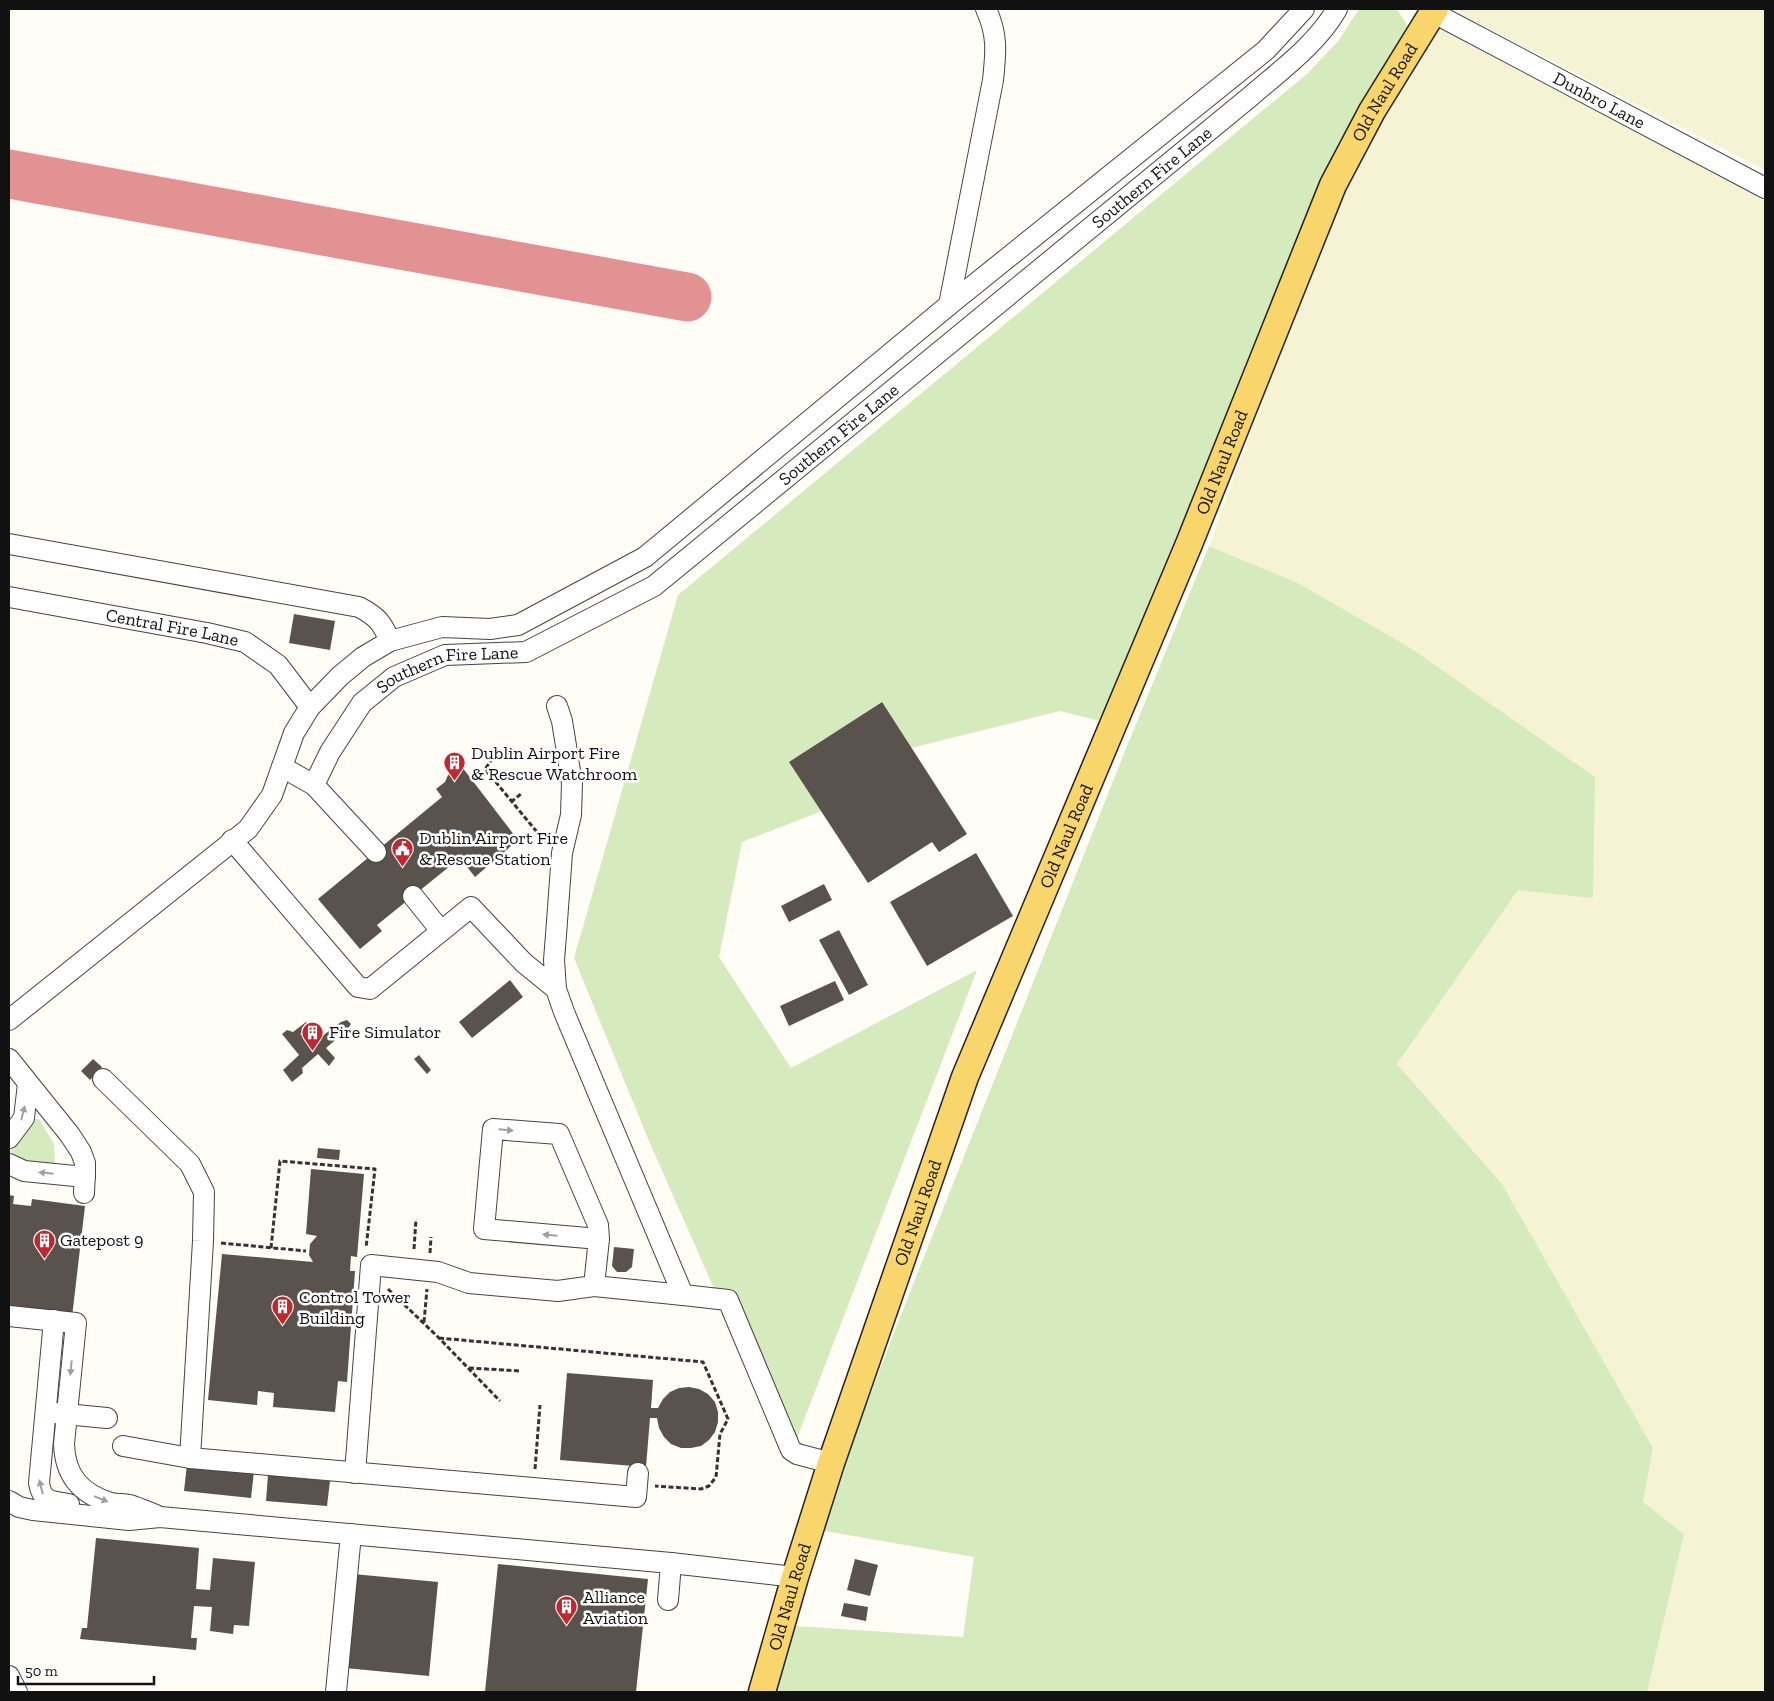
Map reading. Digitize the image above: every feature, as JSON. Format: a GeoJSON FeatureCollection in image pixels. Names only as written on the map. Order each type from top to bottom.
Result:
{"type":"FeatureCollection","features":[{"type":"Feature","properties":{"kind":"main road","name":"Old Naul Road"},"geometry":{"type":"LineString","coordinates":[[762,1692],[795,1577],[831,1463],[965,1077],[1181,562],[1333,185],[1372,111],[1434,10]]}},
{"type":"Feature","properties":{"kind":"street"},"geometry":{"type":"LineString","coordinates":[[9,1020],[248,829],[272,795],[294,733],[310,707],[340,676],[363,657],[390,642],[442,627],[490,629],[518,625],[646,557],[949,305],[1266,50],[1304,9]]}},
{"type":"Feature","properties":{"kind":"street","name":"Southern Fire Lane"},"geometry":{"type":"LineString","coordinates":[[314,785],[330,752],[362,703],[394,677],[445,655],[526,652],[654,586],[1251,96],[1305,50],[1337,9]]}},
{"type":"Feature","properties":{"kind":"street","name":"Dunbro Lane"},"geometry":{"type":"LineString","coordinates":[[1434,10],[1765,188]]}},
{"type":"Feature","properties":{"kind":"street"},"geometry":{"type":"LineString","coordinates":[[949,305],[993,80],[997,50],[994,13]]}},
{"type":"Feature","properties":{"kind":"street"},"geometry":{"type":"LineString","coordinates":[[9,544],[359,607],[371,613],[381,622],[390,642]]}},
{"type":"Feature","properties":{"kind":"street","name":"Central Fire Lane"},"geometry":{"type":"LineString","coordinates":[[9,597],[207,633],[245,642],[278,665],[310,707]]}},
{"type":"Feature","properties":{"kind":"street"},"geometry":{"type":"LineString","coordinates":[[557,706],[562,721],[572,783],[570,815],[562,852],[554,960],[556,989],[683,1296]]}},
{"type":"Feature","properties":{"kind":"street"},"geometry":{"type":"LineString","coordinates":[[282,767],[314,785],[376,852]]}},
{"type":"Feature","properties":{"kind":"street"},"geometry":{"type":"LineString","coordinates":[[232,840],[358,988],[370,990],[471,906],[524,963],[556,989]]}},
{"type":"Feature","properties":{"kind":"street"},"geometry":{"type":"LineString","coordinates":[[413,896],[441,931]]}},
{"type":"Feature","properties":{"kind":"street"},"geometry":{"type":"LineString","coordinates":[[9,1059],[70,1135],[81,1152],[85,1163],[84,1185],[24,1171],[9,1164]]}},
{"type":"Feature","properties":{"kind":"street"},"geometry":{"type":"LineString","coordinates":[[103,1079],[190,1164],[204,1192],[203,1241],[190,1458]]}},
{"type":"Feature","properties":{"kind":"street"},"geometry":{"type":"LineString","coordinates":[[9,1138],[24,1118],[28,1084]]}},
{"type":"Feature","properties":{"kind":"street"},"geometry":{"type":"LineString","coordinates":[[594,1286],[599,1239],[598,1225],[559,1134],[493,1129],[484,1229],[599,1239]]}},
{"type":"Feature","properties":{"kind":"street"},"geometry":{"type":"LineString","coordinates":[[355,1473],[371,1265],[438,1272],[469,1283],[558,1291],[594,1286],[728,1300],[791,1450],[797,1454],[831,1463]]}},
{"type":"Feature","properties":{"kind":"street"},"geometry":{"type":"LineString","coordinates":[[9,1316],[76,1323],[64,1444],[65,1459],[69,1471],[85,1490],[98,1498],[130,1506],[160,1517]]}},
{"type":"Feature","properties":{"kind":"street"},"geometry":{"type":"LineString","coordinates":[[54,1320],[38,1482],[40,1492],[51,1501],[76,1505],[95,1516]]}},
{"type":"Feature","properties":{"kind":"street"},"geometry":{"type":"LineString","coordinates":[[45,1412],[108,1418]]}},
{"type":"Feature","properties":{"kind":"street"},"geometry":{"type":"LineString","coordinates":[[123,1446],[190,1458],[636,1497],[638,1479]]}},
{"type":"Feature","properties":{"kind":"street"},"geometry":{"type":"LineString","coordinates":[[9,1501],[19,1507],[33,1510],[129,1520],[160,1517],[671,1563],[795,1577]]}},
{"type":"Feature","properties":{"kind":"street"},"geometry":{"type":"LineString","coordinates":[[336,1692],[352,1534]]}},
{"type":"Feature","properties":{"kind":"street"},"geometry":{"type":"LineString","coordinates":[[668,1600],[671,1563]]}},
{"type":"Feature","properties":{"kind":"street"},"geometry":{"type":"LineString","coordinates":[[9,1676],[17,1692]]}},
{"type":"Feature","properties":{"kind":"path"},"geometry":{"type":"LineString","coordinates":[[493,758],[485,769],[547,845]]}},
{"type":"Feature","properties":{"kind":"path"},"geometry":{"type":"LineString","coordinates":[[511,802],[522,793]]}},
{"type":"Feature","properties":{"kind":"path"},"geometry":{"type":"LineString","coordinates":[[271,1248],[280,1161],[374,1169],[365,1254],[386,1287],[500,1401]]}},
{"type":"Feature","properties":{"kind":"path"},"geometry":{"type":"LineString","coordinates":[[414,1250],[416,1219]]}},
{"type":"Feature","properties":{"kind":"path"},"geometry":{"type":"LineString","coordinates":[[203,1241],[306,1251]]}},
{"type":"Feature","properties":{"kind":"path"},"geometry":{"type":"LineString","coordinates":[[438,1338],[703,1362],[728,1419],[720,1434],[716,1477],[709,1486],[701,1490],[638,1479]]}},
{"type":"Feature","properties":{"kind":"path"},"geometry":{"type":"LineString","coordinates":[[469,1368],[521,1371]]}},
{"type":"Feature","properties":{"kind":"path"},"geometry":{"type":"LineString","coordinates":[[533,1488],[540,1405]]}},
{"type":"Feature","properties":{"kind":"shaded area"},"geometry":{"type":"Polygon","coordinates":[[[1462,9],[1765,9],[1765,170],[1458,13],[1462,9]]]}},
{"type":"Feature","properties":{"kind":"shaded area"},"geometry":{"type":"Polygon","coordinates":[[[1435,22],[1765,201],[1765,1692],[1647,1692],[1684,1534],[1643,1502],[1653,1448],[1502,1184],[1397,1064],[1518,890],[1409,647],[1298,583],[1209,546],[1312,264],[1373,122],[1435,22]]]}},
{"type":"Feature","properties":{"kind":"green space"},"geometry":{"type":"Polygon","coordinates":[[[1359,9],[1397,9],[1406,23],[1409,33],[1349,124],[1100,721],[1060,711],[911,748],[881,702],[790,762],[822,811],[742,842],[719,957],[791,1068],[977,970],[789,1459],[649,1141],[574,958],[678,595],[1308,73],[1339,40],[1359,9]]]}},
{"type":"Feature","properties":{"kind":"green space"},"geometry":{"type":"Polygon","coordinates":[[[1209,546],[1298,583],[1409,647],[1595,777],[1593,898],[1518,890],[1397,1064],[1502,1184],[1653,1448],[1643,1502],[1684,1534],[1647,1692],[775,1692],[795,1626],[963,1637],[974,1557],[819,1530],[897,1325],[1127,746],[1209,546]]]}},
{"type":"Feature","properties":{"kind":"green space"},"geometry":{"type":"Polygon","coordinates":[[[28,1119],[39,1119],[54,1144],[55,1164],[22,1161],[10,1154],[15,1138],[28,1119]]]}},
{"type":"Feature","properties":{"kind":"building"},"geometry":{"type":"Polygon","coordinates":[[[294,614],[335,621],[330,650],[289,643],[294,614]]]}},
{"type":"Feature","properties":{"kind":"building"},"geometry":{"type":"Polygon","coordinates":[[[882,702],[967,834],[939,852],[932,842],[868,883],[789,762],[882,702]]]}},
{"type":"Feature","properties":{"kind":"building","name":"Dublin Airport Fire & Rescue Station"},"geometry":{"type":"Polygon","coordinates":[[[462,767],[518,840],[475,877],[460,858],[377,925],[382,931],[360,949],[318,899],[442,797],[436,789],[445,782],[448,775],[455,773],[462,767]]]}},
{"type":"Feature","properties":{"kind":"building"},"geometry":{"type":"Polygon","coordinates":[[[976,853],[1013,916],[927,966],[890,902],[976,853]]]}},
{"type":"Feature","properties":{"kind":"building"},"geometry":{"type":"Polygon","coordinates":[[[824,884],[832,900],[789,922],[781,906],[824,884]]]}},
{"type":"Feature","properties":{"kind":"building"},"geometry":{"type":"Polygon","coordinates":[[[839,930],[868,985],[849,995],[819,940],[839,930]]]}},
{"type":"Feature","properties":{"kind":"building"},"geometry":{"type":"Polygon","coordinates":[[[510,980],[523,997],[472,1038],[459,1022],[510,980]]]}},
{"type":"Feature","properties":{"kind":"building"},"geometry":{"type":"Polygon","coordinates":[[[835,981],[844,1000],[789,1026],[780,1006],[835,981]]]}},
{"type":"Feature","properties":{"kind":"building","name":"Fire Simulator"},"geometry":{"type":"Polygon","coordinates":[[[347,1020],[351,1024],[347,1030],[326,1048],[335,1058],[329,1066],[318,1054],[302,1068],[303,1073],[292,1082],[283,1070],[299,1055],[282,1034],[287,1030],[293,1032],[306,1022],[310,1027],[300,1034],[317,1040],[341,1022],[347,1020]]]}},
{"type":"Feature","properties":{"kind":"building"},"geometry":{"type":"Polygon","coordinates":[[[419,1055],[431,1070],[427,1074],[414,1059],[419,1055]]]}},
{"type":"Feature","properties":{"kind":"building"},"geometry":{"type":"Polygon","coordinates":[[[93,1059],[102,1067],[90,1080],[81,1071],[93,1059]]]}},
{"type":"Feature","properties":{"kind":"building"},"geometry":{"type":"Polygon","coordinates":[[[318,1148],[340,1150],[339,1160],[317,1158],[318,1148]]]}},
{"type":"Feature","properties":{"kind":"building","name":"Control Tower Building"},"geometry":{"type":"Polygon","coordinates":[[[311,1169],[364,1174],[357,1257],[351,1256],[350,1271],[355,1271],[347,1382],[338,1381],[335,1412],[273,1407],[274,1393],[258,1391],[257,1405],[208,1400],[222,1254],[313,1262],[309,1255],[310,1244],[317,1236],[306,1234],[311,1169]]]}},
{"type":"Feature","properties":{"kind":"building","name":"Gatepost 9"},"geometry":{"type":"Polygon","coordinates":[[[9,1195],[14,1196],[13,1204],[31,1206],[32,1199],[85,1206],[72,1317],[9,1312],[9,1195]]]}},
{"type":"Feature","properties":{"kind":"building"},"geometry":{"type":"Polygon","coordinates":[[[614,1247],[634,1249],[632,1267],[626,1272],[617,1272],[612,1266],[614,1247]]]}},
{"type":"Feature","properties":{"kind":"building"},"geometry":{"type":"Polygon","coordinates":[[[567,1373],[653,1380],[651,1408],[658,1408],[670,1392],[679,1388],[699,1389],[708,1394],[715,1402],[718,1422],[715,1432],[701,1446],[681,1448],[671,1444],[664,1437],[659,1428],[657,1418],[650,1418],[646,1467],[560,1460],[567,1373]]]}},
{"type":"Feature","properties":{"kind":"building"},"geometry":{"type":"Polygon","coordinates":[[[187,1464],[254,1471],[251,1498],[184,1491],[187,1464]]]}},
{"type":"Feature","properties":{"kind":"building"},"geometry":{"type":"Polygon","coordinates":[[[268,1475],[330,1481],[327,1506],[266,1501],[268,1475]]]}},
{"type":"Feature","properties":{"kind":"building"},"geometry":{"type":"Polygon","coordinates":[[[96,1538],[199,1548],[196,1589],[210,1590],[213,1558],[255,1562],[249,1626],[234,1625],[233,1634],[210,1631],[212,1607],[194,1606],[191,1638],[197,1638],[196,1650],[80,1639],[82,1628],[87,1628],[96,1538]]]}},
{"type":"Feature","properties":{"kind":"building"},"geometry":{"type":"Polygon","coordinates":[[[855,1559],[878,1565],[870,1596],[847,1590],[855,1559]]]}},
{"type":"Feature","properties":{"kind":"building","name":"Alliance Aviation"},"geometry":{"type":"Polygon","coordinates":[[[498,1564],[648,1579],[636,1692],[485,1692],[498,1564]]]}},
{"type":"Feature","properties":{"kind":"building"},"geometry":{"type":"Polygon","coordinates":[[[353,1574],[438,1582],[429,1676],[345,1668],[353,1574]]]}},
{"type":"Feature","properties":{"kind":"building"},"geometry":{"type":"Polygon","coordinates":[[[844,1603],[868,1607],[866,1621],[841,1616],[844,1603]]]}},
{"type":"Feature","properties":{"kind":"taxiway"},"geometry":{"type":"LineString","coordinates":[[9,174],[687,297]]}},
{"type":"Feature","properties":{"kind":"place","name":"Dublin Airport Fire & Rescue Watchroom"},"geometry":{"type":"Point","coordinates":[455,782]}},
{"type":"Feature","properties":{"kind":"place","name":"Dublin Airport Fire & Rescue Station"},"geometry":{"type":"Point","coordinates":[403,867]}},
{"type":"Feature","properties":{"kind":"place","name":"Fire Simulator"},"geometry":{"type":"Point","coordinates":[313,1051]}},
{"type":"Feature","properties":{"kind":"place","name":"Gatepost 9"},"geometry":{"type":"Point","coordinates":[44,1259]}},
{"type":"Feature","properties":{"kind":"place","name":"Control Tower Building"},"geometry":{"type":"Point","coordinates":[283,1326]}},
{"type":"Feature","properties":{"kind":"place","name":"Alliance Aviation"},"geometry":{"type":"Point","coordinates":[567,1626]}}]}
